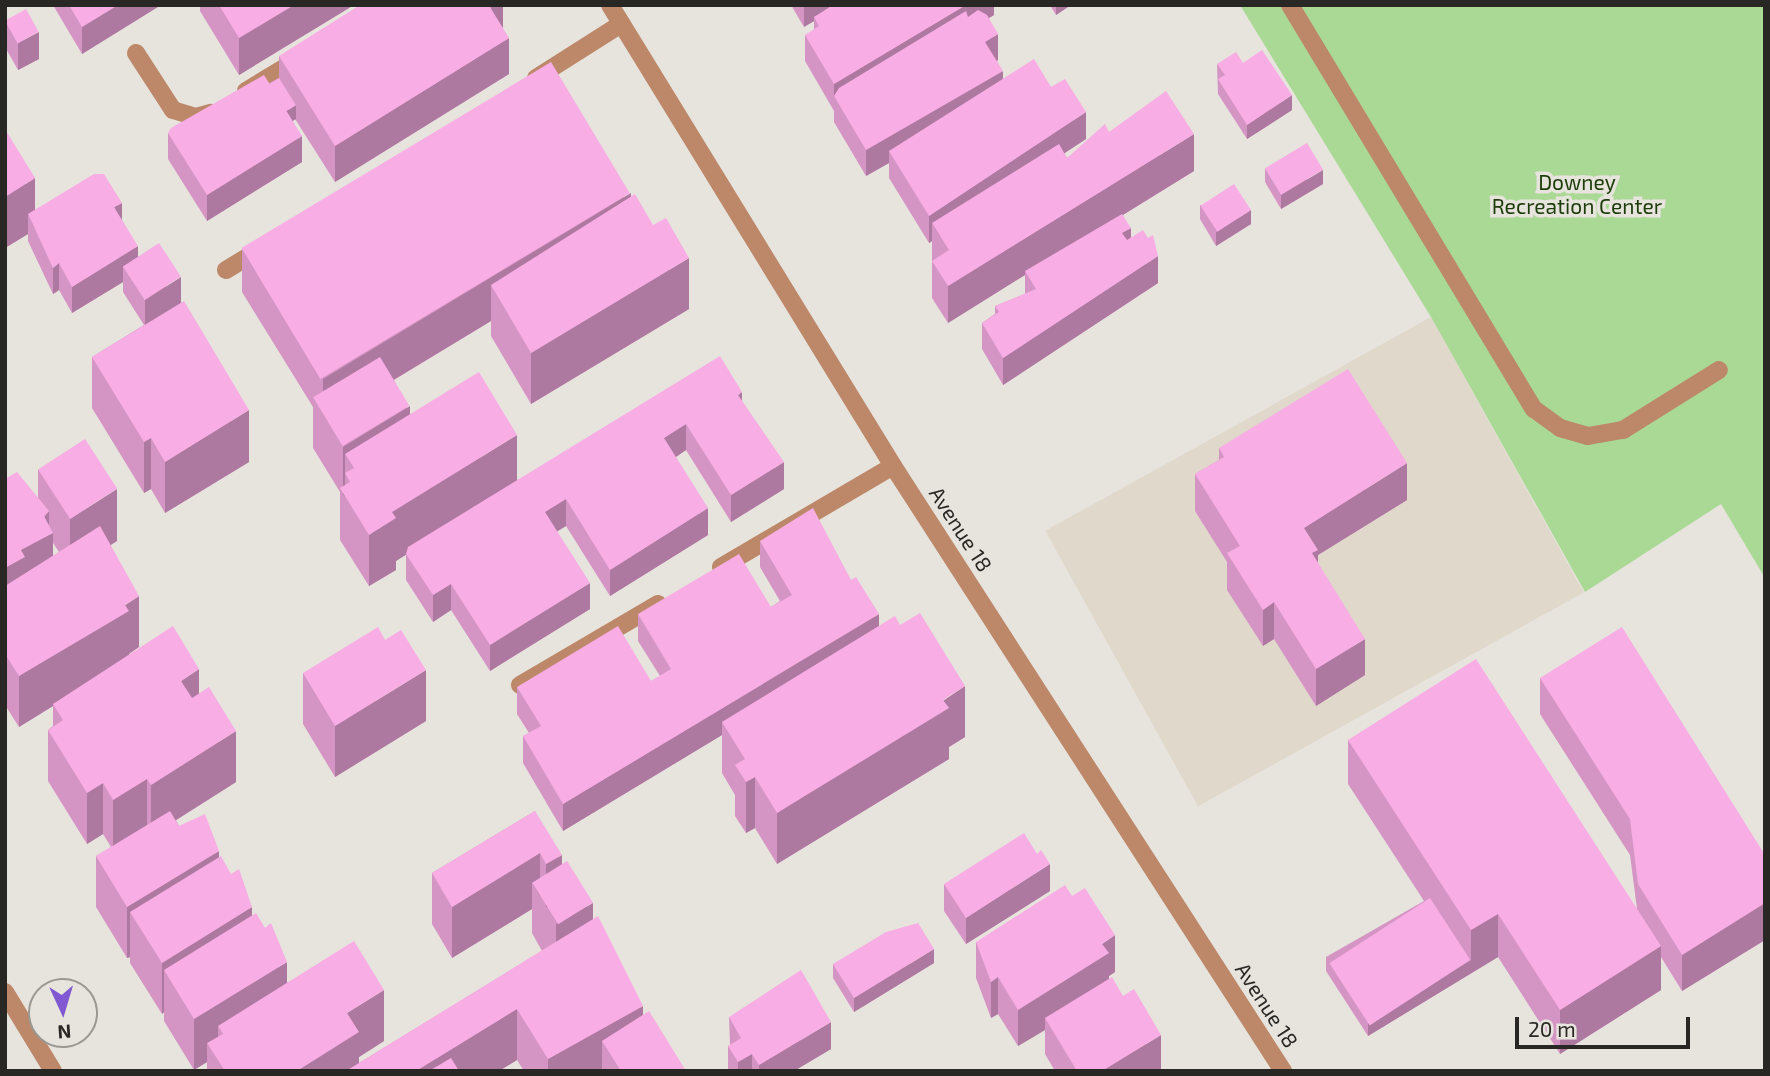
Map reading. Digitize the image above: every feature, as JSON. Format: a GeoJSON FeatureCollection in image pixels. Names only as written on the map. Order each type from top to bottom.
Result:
{"type":"FeatureCollection","features":[{"type":"Feature","properties":{"kind":"street","name":"Avenue 18"},"geometry":{"type":"LineString","coordinates":[[610,5],[893,466],[1283,1071]]}},
{"type":"Feature","properties":{"kind":"street"},"geometry":{"type":"LineString","coordinates":[[1290,5],[1534,410],[1560,428],[1588,436],[1623,430],[1719,370]]}},
{"type":"Feature","properties":{"kind":"street"},"geometry":{"type":"LineString","coordinates":[[522,86],[621,24]]}},
{"type":"Feature","properties":{"kind":"street"},"geometry":{"type":"LineString","coordinates":[[136,53],[173,110],[196,117],[316,48]]}},
{"type":"Feature","properties":{"kind":"street"},"geometry":{"type":"LineString","coordinates":[[226,270],[274,241]]}},
{"type":"Feature","properties":{"kind":"street"},"geometry":{"type":"LineString","coordinates":[[699,580],[893,466]]}},
{"type":"Feature","properties":{"kind":"street"},"geometry":{"type":"LineString","coordinates":[[520,685],[675,594]]}},
{"type":"Feature","properties":{"kind":"street"},"geometry":{"type":"LineString","coordinates":[[5,992],[53,1071]]}},
{"type":"Feature","properties":{"kind":"shaded area"},"geometry":{"type":"Polygon","coordinates":[[[1431,317],[1584,593],[1198,806],[1045,531],[1431,317]]]}},
{"type":"Feature","properties":{"kind":"green space","name":"Downey Recreation Center"},"geometry":{"type":"Polygon","coordinates":[[[1240,5],[1765,5],[1765,578],[1721,504],[1585,592],[1431,317],[1240,5]]]}},
{"type":"Feature","properties":{"kind":"building"},"geometry":{"type":"Polygon","coordinates":[[[69,5],[118,5],[82,27],[69,5]]]}},
{"type":"Feature","properties":{"kind":"building"},"geometry":{"type":"Polygon","coordinates":[[[219,5],[294,5],[239,38],[219,5]]]}},
{"type":"Feature","properties":{"kind":"building"},"geometry":{"type":"Polygon","coordinates":[[[360,5],[493,5],[490,7],[509,38],[335,146],[279,56],[360,5]]]}},
{"type":"Feature","properties":{"kind":"building"},"geometry":{"type":"Polygon","coordinates":[[[833,5],[966,5],[834,84],[805,35],[819,26],[814,17],[833,5]]]}},
{"type":"Feature","properties":{"kind":"building"},"geometry":{"type":"Polygon","coordinates":[[[26,9],[39,32],[18,43],[5,21],[26,9]]]}},
{"type":"Feature","properties":{"kind":"building"},"geometry":{"type":"Polygon","coordinates":[[[978,10],[987,15],[998,34],[985,42],[1003,71],[866,150],[834,96],[839,88],[966,11],[968,17],[978,10]]]}},
{"type":"Feature","properties":{"kind":"building"},"geometry":{"type":"Polygon","coordinates":[[[1262,50],[1292,95],[1247,125],[1218,79],[1225,75],[1217,64],[1236,52],[1243,63],[1262,50]]]}},
{"type":"Feature","properties":{"kind":"building"},"geometry":{"type":"Polygon","coordinates":[[[1034,59],[1051,87],[1065,79],[1086,112],[929,216],[889,151],[1034,59]]]}},
{"type":"Feature","properties":{"kind":"building"},"geometry":{"type":"Polygon","coordinates":[[[551,62],[630,193],[320,379],[242,248],[551,62]]]}},
{"type":"Feature","properties":{"kind":"building"},"geometry":{"type":"Polygon","coordinates":[[[264,75],[302,136],[207,195],[168,133],[171,128],[264,75]]]}},
{"type":"Feature","properties":{"kind":"building"},"geometry":{"type":"Polygon","coordinates":[[[279,78],[296,105],[286,111],[269,84],[279,78]]]}},
{"type":"Feature","properties":{"kind":"building"},"geometry":{"type":"Polygon","coordinates":[[[1166,91],[1194,134],[948,286],[932,261],[949,250],[932,223],[1059,144],[1067,158],[1105,124],[1109,132],[1166,91]]]}},
{"type":"Feature","properties":{"kind":"building"},"geometry":{"type":"Polygon","coordinates":[[[5,129],[35,178],[5,197],[5,129]]]}},
{"type":"Feature","properties":{"kind":"building"},"geometry":{"type":"Polygon","coordinates":[[[1307,143],[1323,170],[1281,195],[1265,168],[1307,143]]]}},
{"type":"Feature","properties":{"kind":"building"},"geometry":{"type":"Polygon","coordinates":[[[94,174],[104,174],[122,203],[114,207],[138,246],[72,287],[59,263],[53,268],[28,214],[94,174]]]}},
{"type":"Feature","properties":{"kind":"building"},"geometry":{"type":"Polygon","coordinates":[[[1234,184],[1251,210],[1217,232],[1200,206],[1234,184]]]}},
{"type":"Feature","properties":{"kind":"building"},"geometry":{"type":"Polygon","coordinates":[[[635,194],[653,225],[666,218],[689,258],[531,353],[491,285],[635,194]]]}},
{"type":"Feature","properties":{"kind":"building"},"geometry":{"type":"Polygon","coordinates":[[[1122,214],[1131,228],[1122,233],[1127,240],[1143,230],[1148,238],[1153,235],[1158,256],[1003,358],[982,323],[999,312],[995,306],[1036,289],[1025,271],[1122,214]]]}},
{"type":"Feature","properties":{"kind":"building"},"geometry":{"type":"Polygon","coordinates":[[[159,243],[181,277],[145,300],[123,266],[159,243]]]}},
{"type":"Feature","properties":{"kind":"building"},"geometry":{"type":"Polygon","coordinates":[[[184,301],[249,410],[165,462],[151,438],[144,442],[92,357],[184,301]]]}},
{"type":"Feature","properties":{"kind":"building"},"geometry":{"type":"Polygon","coordinates":[[[720,356],[742,392],[738,395],[784,462],[731,495],[686,424],[664,438],[708,508],[610,570],[566,499],[545,512],[590,583],[490,645],[451,584],[433,595],[406,554],[408,547],[720,356]]]}},
{"type":"Feature","properties":{"kind":"building"},"geometry":{"type":"Polygon","coordinates":[[[380,357],[409,406],[342,446],[313,397],[380,357]]]}},
{"type":"Feature","properties":{"kind":"building"},"geometry":{"type":"Polygon","coordinates":[[[1348,369],[1407,463],[1304,528],[1318,550],[1312,553],[1365,639],[1316,669],[1274,602],[1263,610],[1227,553],[1240,546],[1195,474],[1224,457],[1219,448],[1348,369]]]}},
{"type":"Feature","properties":{"kind":"building"},"geometry":{"type":"Polygon","coordinates":[[[479,372],[517,435],[392,512],[396,518],[369,535],[340,488],[350,482],[345,473],[354,468],[345,454],[479,372]]]}},
{"type":"Feature","properties":{"kind":"building"},"geometry":{"type":"Polygon","coordinates":[[[85,439],[117,488],[70,519],[38,469],[85,439]]]}},
{"type":"Feature","properties":{"kind":"building"},"geometry":{"type":"Polygon","coordinates":[[[17,472],[49,511],[44,516],[53,533],[21,550],[25,557],[5,568],[5,479],[17,472]]]}},
{"type":"Feature","properties":{"kind":"building"},"geometry":{"type":"Polygon","coordinates":[[[813,508],[851,580],[856,577],[879,614],[563,804],[523,736],[541,726],[517,687],[618,626],[651,681],[671,669],[638,614],[739,554],[771,607],[792,595],[760,541],[813,508]]]}},
{"type":"Feature","properties":{"kind":"building"},"geometry":{"type":"Polygon","coordinates":[[[100,526],[139,596],[125,605],[129,611],[19,676],[5,654],[5,586],[100,526]]]}},
{"type":"Feature","properties":{"kind":"building"},"geometry":{"type":"Polygon","coordinates":[[[920,613],[965,686],[943,700],[949,708],[777,813],[755,777],[746,782],[735,765],[745,759],[722,722],[895,616],[900,625],[920,613]]]}},
{"type":"Feature","properties":{"kind":"building"},"geometry":{"type":"Polygon","coordinates":[[[173,626],[199,669],[181,681],[192,698],[209,687],[236,731],[151,785],[147,779],[113,800],[103,783],[87,793],[48,730],[63,720],[53,704],[173,626]]]}},
{"type":"Feature","properties":{"kind":"building"},"geometry":{"type":"Polygon","coordinates":[[[378,627],[385,640],[401,630],[426,670],[335,726],[303,673],[378,627]]]}},
{"type":"Feature","properties":{"kind":"building"},"geometry":{"type":"Polygon","coordinates":[[[1622,627],[1765,855],[1765,903],[1682,955],[1638,884],[1630,819],[1540,678],[1622,627]]]}},
{"type":"Feature","properties":{"kind":"building"},"geometry":{"type":"Polygon","coordinates":[[[1476,659],[1661,946],[1560,1010],[1498,914],[1471,930],[1348,740],[1476,659]]]}},
{"type":"Feature","properties":{"kind":"building"},"geometry":{"type":"Polygon","coordinates":[[[170,811],[179,826],[205,814],[219,851],[127,907],[96,856],[170,811]]]}},
{"type":"Feature","properties":{"kind":"building"},"geometry":{"type":"Polygon","coordinates":[[[535,811],[562,855],[546,864],[540,853],[452,907],[432,873],[535,811]]]}},
{"type":"Feature","properties":{"kind":"building"},"geometry":{"type":"Polygon","coordinates":[[[1024,833],[1037,854],[1041,850],[1050,864],[966,918],[944,884],[1024,833]]]}},
{"type":"Feature","properties":{"kind":"building"},"geometry":{"type":"Polygon","coordinates":[[[221,856],[231,874],[239,869],[252,907],[162,963],[130,912],[221,856]]]}},
{"type":"Feature","properties":{"kind":"building"},"geometry":{"type":"Polygon","coordinates":[[[567,861],[593,903],[558,924],[532,883],[567,861]]]}},
{"type":"Feature","properties":{"kind":"building"},"geometry":{"type":"Polygon","coordinates":[[[1065,885],[1072,896],[1085,888],[1115,935],[1102,944],[1109,953],[1018,1010],[998,977],[991,982],[976,942],[1065,885]]]}},
{"type":"Feature","properties":{"kind":"building"},"geometry":{"type":"Polygon","coordinates":[[[1430,898],[1470,960],[1370,1025],[1329,963],[1430,898]]]}},
{"type":"Feature","properties":{"kind":"building"},"geometry":{"type":"Polygon","coordinates":[[[256,913],[265,928],[271,923],[287,962],[194,1019],[164,970],[256,913]]]}},
{"type":"Feature","properties":{"kind":"building"},"geometry":{"type":"Polygon","coordinates":[[[598,916],[643,1006],[548,1059],[517,1009],[416,1071],[346,1071],[598,916]]]}},
{"type":"Feature","properties":{"kind":"building"},"geometry":{"type":"Polygon","coordinates":[[[918,923],[934,949],[854,998],[833,964],[886,932],[918,923]]]}},
{"type":"Feature","properties":{"kind":"building"},"geometry":{"type":"Polygon","coordinates":[[[354,941],[384,990],[347,1013],[359,1032],[297,1071],[225,1071],[207,1043],[223,1034],[218,1026],[354,941]]]}},
{"type":"Feature","properties":{"kind":"building"},"geometry":{"type":"Polygon","coordinates":[[[801,970],[831,1022],[759,1065],[752,1054],[738,1062],[728,1046],[741,1038],[729,1017],[801,970]]]}},
{"type":"Feature","properties":{"kind":"building"},"geometry":{"type":"Polygon","coordinates":[[[1112,977],[1123,996],[1134,989],[1161,1035],[1102,1071],[1077,1071],[1045,1018],[1112,977]]]}},
{"type":"Feature","properties":{"kind":"building"},"geometry":{"type":"Polygon","coordinates":[[[649,1011],[686,1071],[621,1071],[602,1041],[649,1011]]]}},
{"type":"Feature","properties":{"kind":"building"},"geometry":{"type":"Polygon","coordinates":[[[451,1058],[459,1071],[429,1071],[451,1058]]]}}]}
